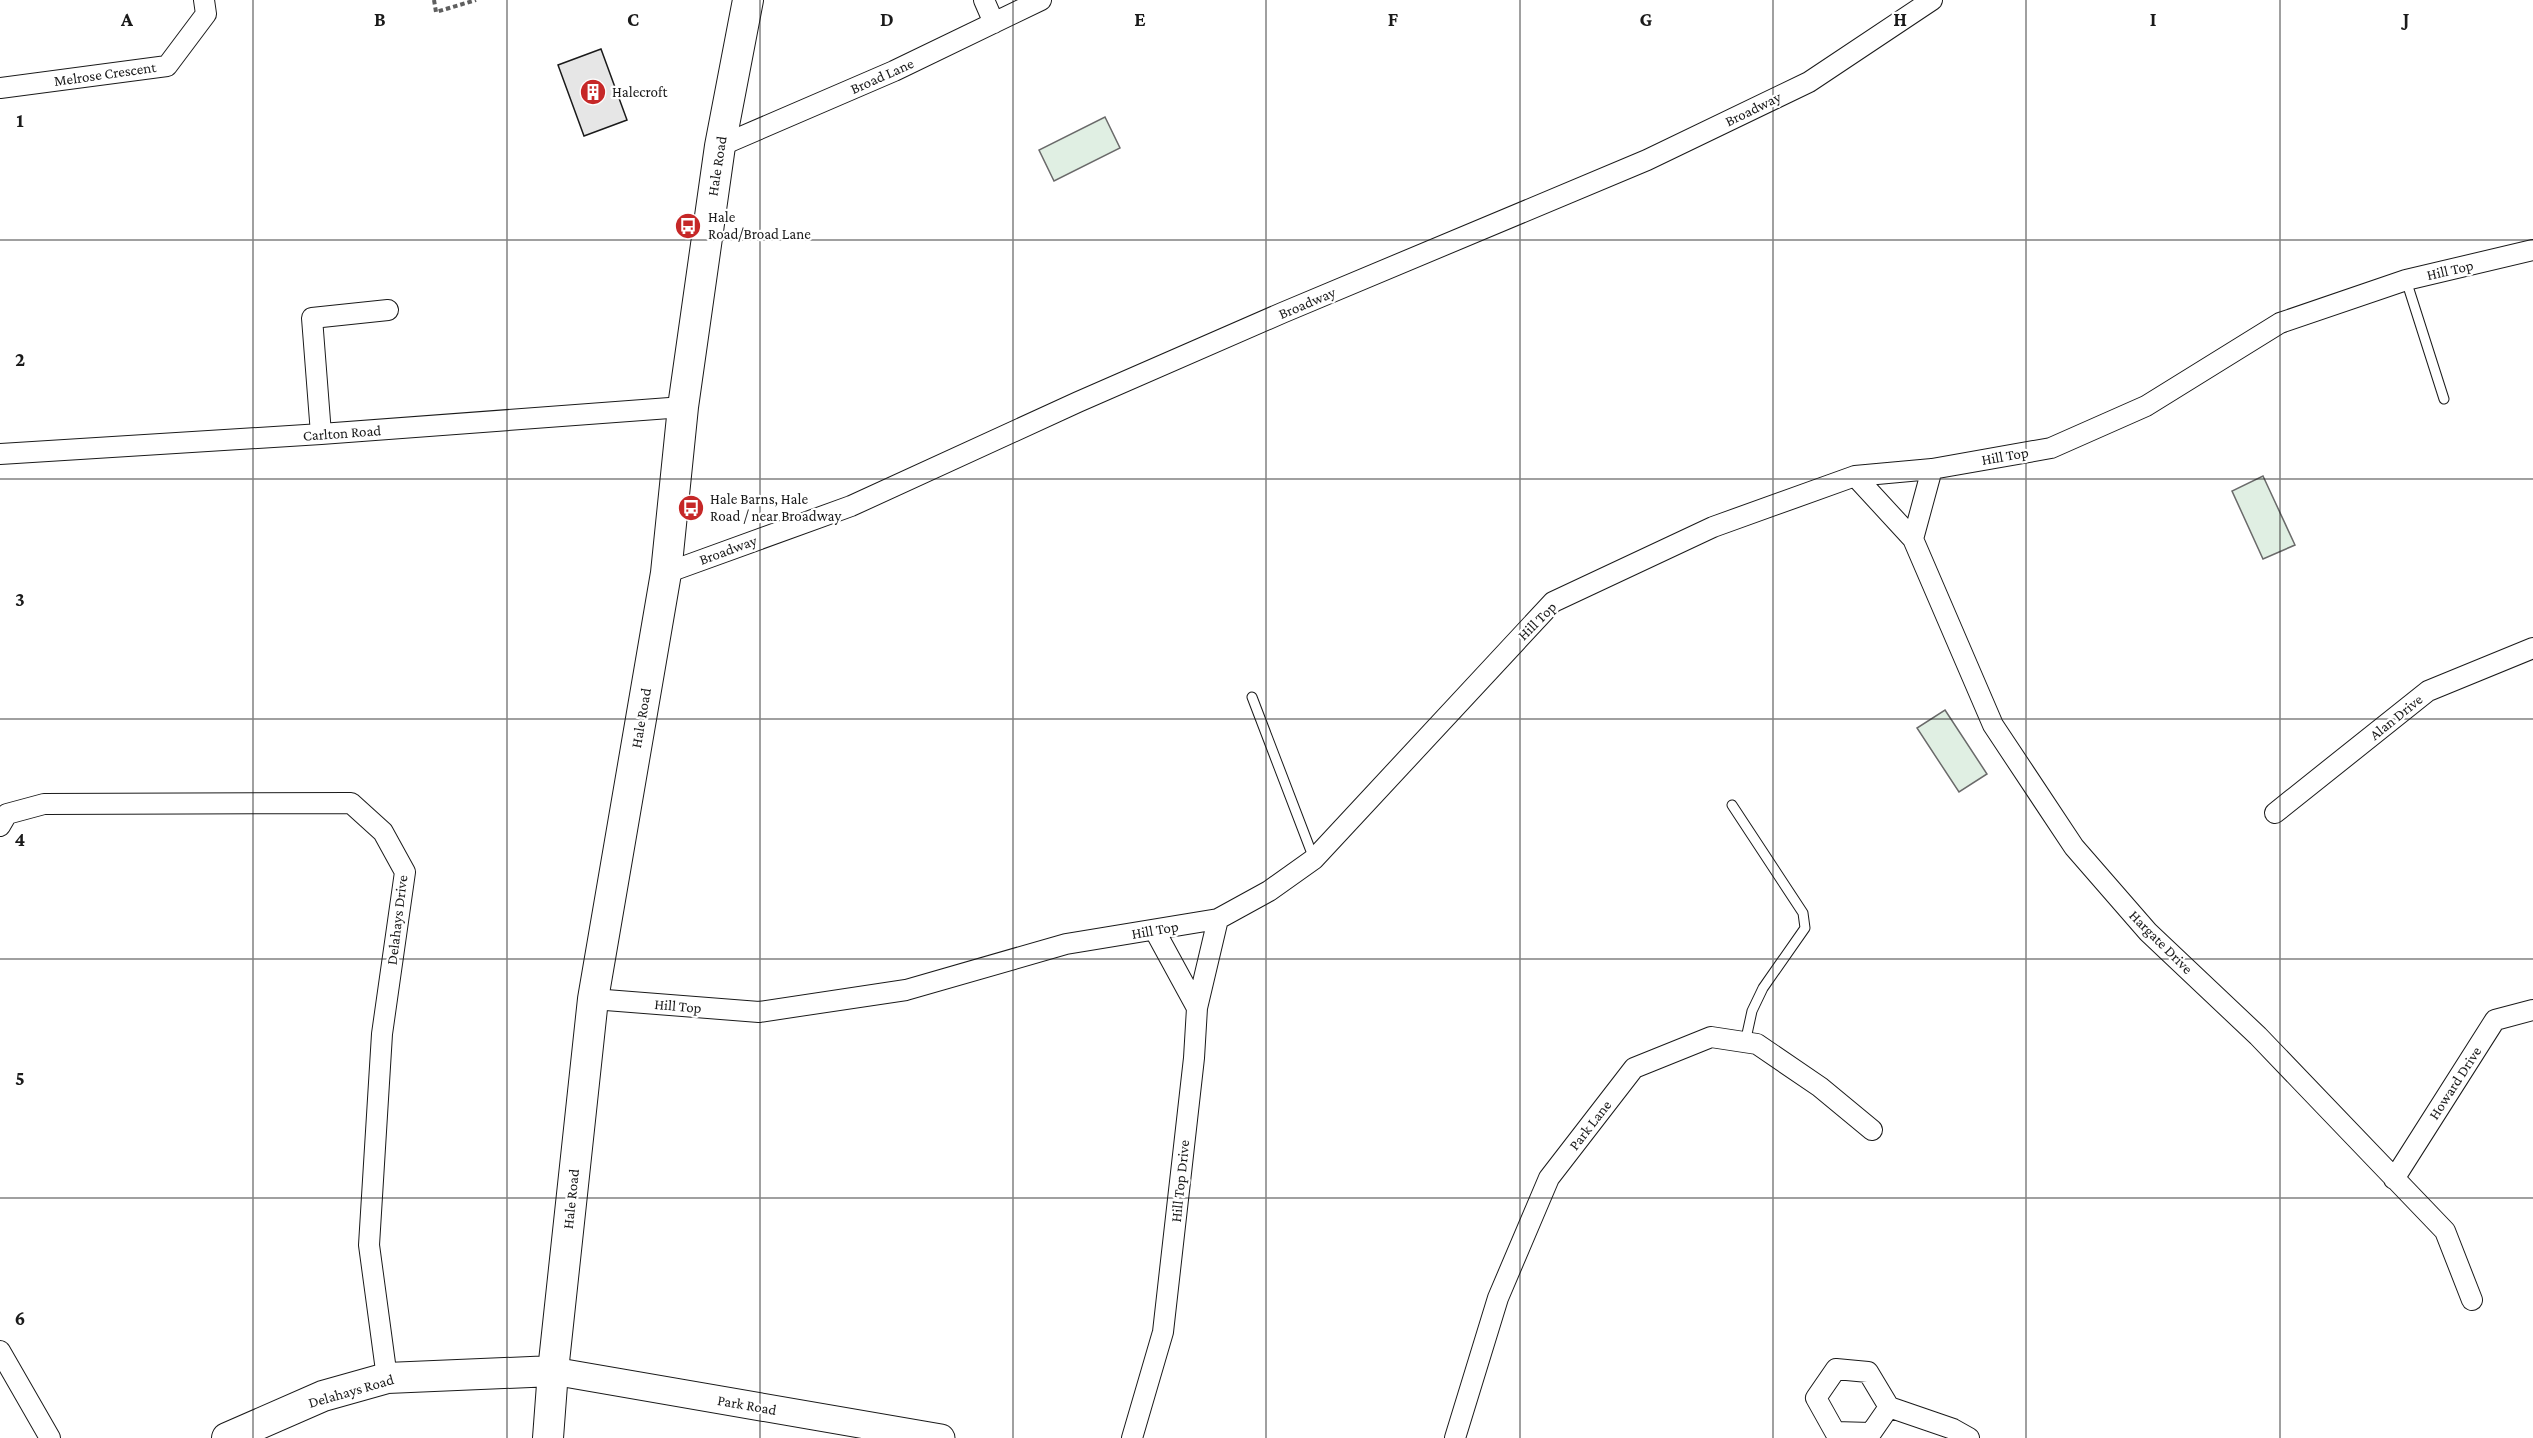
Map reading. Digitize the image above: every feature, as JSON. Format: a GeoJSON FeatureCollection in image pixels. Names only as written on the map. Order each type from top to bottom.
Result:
{"type":"FeatureCollection","features":[{"type":"Feature","properties":{"kind":"main road","name":"Hale Road"},"geometry":{"type":"LineString","coordinates":[[549,1438],[553,1371],[593,999],[666,573],[683,407],[720,146],[748,0]]}},
{"type":"Feature","properties":{"kind":"main road","name":"Delahays Road"},"geometry":{"type":"LineString","coordinates":[[227,1438],[323,1396],[387,1378],[553,1371]]}},
{"type":"Feature","properties":{"kind":"main road","name":"Park Road"},"geometry":{"type":"LineString","coordinates":[[553,1371],[885,1434],[941,1438]]}},
{"type":"Feature","properties":{"kind":"street","name":"Melrose Crescent"},"geometry":{"type":"LineString","coordinates":[[0,88],[167,66],[206,14],[204,0]]}},
{"type":"Feature","properties":{"kind":"street"},"geometry":{"type":"LineString","coordinates":[[984,0],[994,23]]}},
{"type":"Feature","properties":{"kind":"street","name":"Broad Lane"},"geometry":{"type":"LineString","coordinates":[[720,146],[894,71],[1041,0]]}},
{"type":"Feature","properties":{"kind":"street","name":"Broadway"},"geometry":{"type":"LineString","coordinates":[[666,573],[851,506],[1228,337],[1647,160],[1809,82],[1932,0]]}},
{"type":"Feature","properties":{"kind":"street","name":"Hill Top"},"geometry":{"type":"LineString","coordinates":[[593,999],[759,1012],[906,990],[1066,944],[1218,919],[1269,891],[1314,859],[1553,602],[1713,526],[1855,476],[1932,469],[2051,448],[2146,406],[2280,323],[2406,280],[2533,250]]}},
{"type":"Feature","properties":{"kind":"street"},"geometry":{"type":"LineString","coordinates":[[321,434],[312,318],[388,310]]}},
{"type":"Feature","properties":{"kind":"street","name":"Carlton Road"},"geometry":{"type":"LineString","coordinates":[[0,454],[321,434],[683,407]]}},
{"type":"Feature","properties":{"kind":"street"},"geometry":{"type":"LineString","coordinates":[[1913,539],[1932,469]]}},
{"type":"Feature","properties":{"kind":"street","name":"Hargate Drive"},"geometry":{"type":"LineString","coordinates":[[1855,476],[1913,539],[1992,725],[2074,847],[2148,932],[2258,1036],[2445,1231],[2472,1300]]}},
{"type":"Feature","properties":{"kind":"street","name":"Alan Drive"},"geometry":{"type":"LineString","coordinates":[[2276,813],[2428,691],[2533,648]]}},
{"type":"Feature","properties":{"kind":"street","name":"Delahays Drive"},"geometry":{"type":"LineString","coordinates":[[0,826],[7,814],[44,804],[351,803],[383,832],[405,872],[382,1034],[369,1245],[387,1378]]}},
{"type":"Feature","properties":{"kind":"street","name":"Hill Top Drive"},"geometry":{"type":"LineString","coordinates":[[1132,1438],[1163,1332],[1194,1058],[1197,1008],[1218,919]]}},
{"type":"Feature","properties":{"kind":"street"},"geometry":{"type":"LineString","coordinates":[[1155,931],[1197,1008]]}},
{"type":"Feature","properties":{"kind":"street","name":"Howard Drive"},"geometry":{"type":"LineString","coordinates":[[2394,1179],[2495,1020],[2533,1010]]}},
{"type":"Feature","properties":{"kind":"street","name":"Park Lane"},"geometry":{"type":"LineString","coordinates":[[1455,1438],[1498,1298],[1549,1178],[1634,1068],[1711,1037],[1756,1044],[1820,1087],[1872,1130]]}},
{"type":"Feature","properties":{"kind":"street"},"geometry":{"type":"LineString","coordinates":[[0,1351],[50,1438]]}},
{"type":"Feature","properties":{"kind":"street"},"geometry":{"type":"LineString","coordinates":[[1889,1407],[1953,1429],[1969,1438]]}},
{"type":"Feature","properties":{"kind":"lane"},"geometry":{"type":"LineString","coordinates":[[2406,280],[2444,399]]}},
{"type":"Feature","properties":{"kind":"lane"},"geometry":{"type":"LineString","coordinates":[[1252,697],[1314,859]]}},
{"type":"Feature","properties":{"kind":"lane"},"geometry":{"type":"LineString","coordinates":[[1732,805],[1803,913],[1805,928],[1763,988],[1752,1011],[1745,1042]]}},
{"type":"Feature","properties":{"kind":"path"},"geometry":{"type":"LineString","coordinates":[[434,0],[436,12],[476,0]]}},
{"type":"Feature","properties":{"kind":"green space"},"geometry":{"type":"Polygon","coordinates":[[[1105,117],[1120,148],[1054,181],[1039,150],[1105,117]]]}},
{"type":"Feature","properties":{"kind":"green space"},"geometry":{"type":"Polygon","coordinates":[[[2263,476],[2295,545],[2263,559],[2232,491],[2263,476]]]}},
{"type":"Feature","properties":{"kind":"green space"},"geometry":{"type":"Polygon","coordinates":[[[1945,710],[1987,774],[1959,792],[1917,728],[1945,710]]]}},
{"type":"Feature","properties":{"kind":"building","name":"Halecroft"},"geometry":{"type":"Polygon","coordinates":[[[601,49],[627,120],[584,136],[558,65],[601,49]]]}},
{"type":"Feature","properties":{"kind":"place","name":"Halecroft"},"geometry":{"type":"Point","coordinates":[593,92]}},
{"type":"Feature","properties":{"kind":"place","name":"Hale Road/Broad Lane"},"geometry":{"type":"Point","coordinates":[688,226]}},
{"type":"Feature","properties":{"kind":"place","name":"Hale Barns, Hale Road / near Broadway"},"geometry":{"type":"Point","coordinates":[691,508]}}]}
